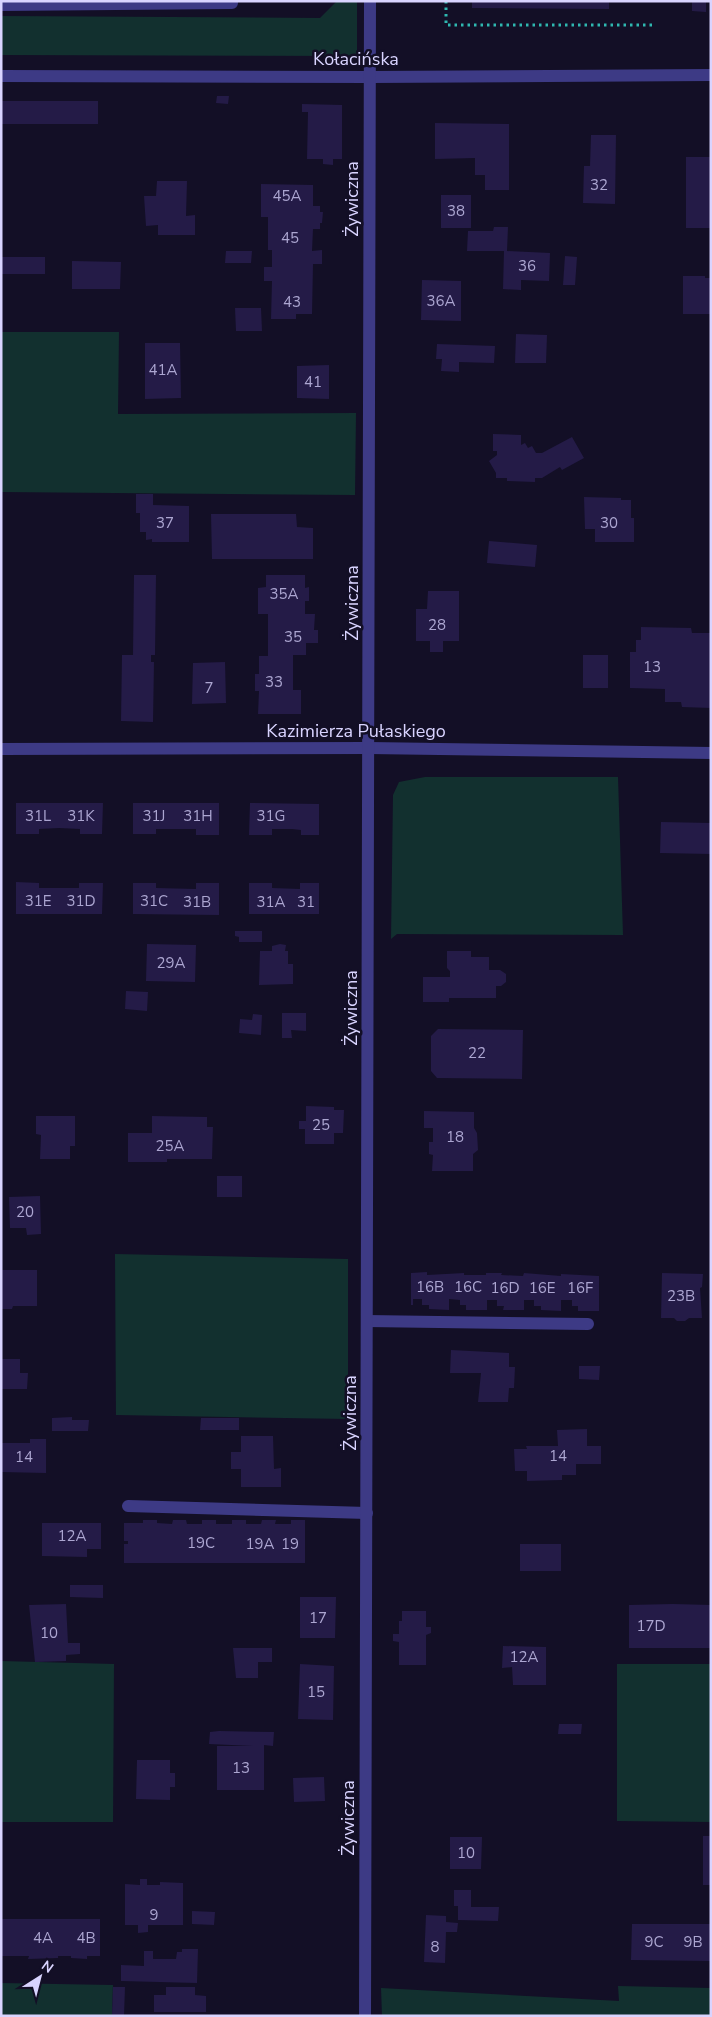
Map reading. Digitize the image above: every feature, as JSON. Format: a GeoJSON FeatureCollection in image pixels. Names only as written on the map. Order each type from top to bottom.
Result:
{"type":"FeatureCollection","features":[{"type":"Feature","properties":{"kind":"street"},"geometry":{"type":"LineString","coordinates":[[1,5],[232,3],[232,1]]}},
{"type":"Feature","properties":{"kind":"street","name":"Żywiczna"},"geometry":{"type":"LineString","coordinates":[[365,2016],[370,1]]}},
{"type":"Feature","properties":{"kind":"street","name":"Kołacińska"},"geometry":{"type":"LineString","coordinates":[[1,76],[370,77],[711,75]]}},
{"type":"Feature","properties":{"kind":"street","name":"Kazimierza Pułaskiego"},"geometry":{"type":"LineString","coordinates":[[1,749],[369,748],[711,753]]}},
{"type":"Feature","properties":{"kind":"street"},"geometry":{"type":"LineString","coordinates":[[368,1321],[588,1324]]}},
{"type":"Feature","properties":{"kind":"street"},"geometry":{"type":"LineString","coordinates":[[128,1506],[367,1513]]}},
{"type":"Feature","properties":{"kind":"path"},"geometry":{"type":"LineString","coordinates":[[446,1],[446,25],[655,25]]}},
{"type":"Feature","properties":{"kind":"green space"},"geometry":{"type":"Polygon","coordinates":[[[337,1],[357,1],[357,56],[1,55],[1,16],[320,18],[337,1]]]}},
{"type":"Feature","properties":{"kind":"green space"},"geometry":{"type":"Polygon","coordinates":[[[1,332],[119,332],[118,414],[356,413],[355,495],[1,492],[1,332]]]}},
{"type":"Feature","properties":{"kind":"green space"},"geometry":{"type":"Polygon","coordinates":[[[425,777],[618,777],[623,935],[397,934],[391,939],[393,795],[399,782],[425,777]]]}},
{"type":"Feature","properties":{"kind":"green space"},"geometry":{"type":"Polygon","coordinates":[[[115,1254],[348,1259],[348,1419],[116,1415],[115,1254]]]}},
{"type":"Feature","properties":{"kind":"green space"},"geometry":{"type":"Polygon","coordinates":[[[1,1661],[114,1664],[113,1822],[1,1822],[1,1661]]]}},
{"type":"Feature","properties":{"kind":"green space"},"geometry":{"type":"Polygon","coordinates":[[[617,1664],[711,1664],[711,1822],[617,1821],[617,1664]]]}},
{"type":"Feature","properties":{"kind":"green space"},"geometry":{"type":"Polygon","coordinates":[[[1,1983],[113,1985],[112,2016],[1,2016],[1,1983]]]}},
{"type":"Feature","properties":{"kind":"green space"},"geometry":{"type":"Polygon","coordinates":[[[618,1986],[711,1988],[711,2016],[382,2016],[381,1988],[619,2001],[618,1986]]]}},
{"type":"Feature","properties":{"kind":"building"},"geometry":{"type":"Polygon","coordinates":[[[472,1],[609,1],[609,9],[472,8],[472,1]]]}},
{"type":"Feature","properties":{"kind":"building"},"geometry":{"type":"Polygon","coordinates":[[[692,1],[706,1],[706,12],[692,11],[692,1]]]}},
{"type":"Feature","properties":{"kind":"building"},"geometry":{"type":"Polygon","coordinates":[[[217,96],[229,96],[228,104],[216,103],[217,96]]]}},
{"type":"Feature","properties":{"kind":"building"},"geometry":{"type":"Polygon","coordinates":[[[1,101],[98,101],[98,124],[1,124],[1,101]]]}},
{"type":"Feature","properties":{"kind":"building"},"geometry":{"type":"Polygon","coordinates":[[[302,104],[342,105],[342,159],[333,159],[333,165],[323,164],[323,159],[307,159],[308,112],[302,112],[302,104]]]}},
{"type":"Feature","properties":{"kind":"building"},"geometry":{"type":"Polygon","coordinates":[[[435,123],[509,124],[509,190],[485,190],[485,175],[475,175],[475,158],[435,159],[435,123]]]}},
{"type":"Feature","properties":{"kind":"building"},"geometry":{"type":"Polygon","coordinates":[[[591,135],[616,135],[615,204],[583,203],[584,166],[590,166],[591,135]]]}},
{"type":"Feature","properties":{"kind":"building"},"geometry":{"type":"Polygon","coordinates":[[[686,157],[711,157],[711,228],[686,228],[686,157]]]}},
{"type":"Feature","properties":{"kind":"building"},"geometry":{"type":"Polygon","coordinates":[[[157,181],[187,181],[186,216],[195,215],[195,235],[158,235],[158,225],[146,226],[144,196],[156,196],[157,181]]]}},
{"type":"Feature","properties":{"kind":"building"},"geometry":{"type":"Polygon","coordinates":[[[261,184],[313,185],[313,206],[320,206],[320,212],[323,212],[320,229],[313,229],[312,251],[322,250],[322,264],[313,264],[312,314],[296,314],[296,319],[271,319],[272,281],[264,281],[264,267],[272,267],[272,250],[268,250],[268,217],[261,217],[261,184]]]}},
{"type":"Feature","properties":{"kind":"building"},"geometry":{"type":"Polygon","coordinates":[[[441,195],[471,195],[471,228],[441,228],[441,195]]]}},
{"type":"Feature","properties":{"kind":"building"},"geometry":{"type":"Polygon","coordinates":[[[494,227],[508,227],[507,251],[550,253],[549,281],[521,280],[521,290],[503,289],[504,251],[467,251],[468,231],[493,231],[494,227]]]}},
{"type":"Feature","properties":{"kind":"building"},"geometry":{"type":"Polygon","coordinates":[[[226,251],[252,251],[251,263],[225,263],[226,251]]]}},
{"type":"Feature","properties":{"kind":"building"},"geometry":{"type":"Polygon","coordinates":[[[565,256],[577,257],[575,285],[563,285],[565,256]]]}},
{"type":"Feature","properties":{"kind":"building"},"geometry":{"type":"Polygon","coordinates":[[[1,257],[45,257],[45,274],[1,274],[1,257]]]}},
{"type":"Feature","properties":{"kind":"building"},"geometry":{"type":"Polygon","coordinates":[[[72,261],[121,262],[120,289],[72,289],[72,261]]]}},
{"type":"Feature","properties":{"kind":"building"},"geometry":{"type":"Polygon","coordinates":[[[683,276],[705,276],[705,278],[711,278],[711,314],[683,314],[683,276]]]}},
{"type":"Feature","properties":{"kind":"building"},"geometry":{"type":"Polygon","coordinates":[[[422,280],[461,281],[461,321],[421,320],[422,280]]]}},
{"type":"Feature","properties":{"kind":"building"},"geometry":{"type":"Polygon","coordinates":[[[235,308],[261,308],[262,331],[236,331],[235,308]]]}},
{"type":"Feature","properties":{"kind":"building"},"geometry":{"type":"Polygon","coordinates":[[[516,334],[547,335],[546,363],[515,363],[516,334]]]}},
{"type":"Feature","properties":{"kind":"building"},"geometry":{"type":"Polygon","coordinates":[[[145,343],[180,343],[181,398],[145,399],[145,343]]]}},
{"type":"Feature","properties":{"kind":"building"},"geometry":{"type":"Polygon","coordinates":[[[437,344],[495,346],[494,363],[459,362],[459,372],[441,371],[442,359],[436,359],[437,344]]]}},
{"type":"Feature","properties":{"kind":"building"},"geometry":{"type":"Polygon","coordinates":[[[329,365],[329,399],[297,398],[297,366],[329,365]]]}},
{"type":"Feature","properties":{"kind":"building"},"geometry":{"type":"Polygon","coordinates":[[[493,434],[521,435],[521,445],[525,443],[528,448],[532,446],[536,453],[542,453],[572,437],[584,458],[562,470],[560,467],[542,478],[535,478],[535,482],[507,481],[507,478],[496,478],[496,473],[489,461],[497,455],[497,451],[493,451],[493,434]]]}},
{"type":"Feature","properties":{"kind":"building"},"geometry":{"type":"Polygon","coordinates":[[[136,494],[153,494],[153,505],[189,506],[189,542],[152,542],[152,539],[146,540],[146,532],[140,532],[140,513],[136,513],[136,494]]]}},
{"type":"Feature","properties":{"kind":"building"},"geometry":{"type":"Polygon","coordinates":[[[584,497],[631,500],[631,518],[634,518],[634,542],[595,542],[595,529],[585,529],[584,497]]]}},
{"type":"Feature","properties":{"kind":"building"},"geometry":{"type":"Polygon","coordinates":[[[211,514],[296,514],[297,527],[313,528],[313,559],[212,559],[211,514]]]}},
{"type":"Feature","properties":{"kind":"building"},"geometry":{"type":"Polygon","coordinates":[[[489,541],[537,545],[535,567],[487,563],[489,541]]]}},
{"type":"Feature","properties":{"kind":"building"},"geometry":{"type":"Polygon","coordinates":[[[134,575],[156,575],[155,655],[151,655],[151,662],[154,662],[153,722],[121,721],[122,655],[133,655],[134,575]]]}},
{"type":"Feature","properties":{"kind":"building"},"geometry":{"type":"Polygon","coordinates":[[[266,575],[305,575],[305,588],[309,587],[309,601],[305,601],[305,614],[315,614],[314,630],[318,630],[318,643],[306,643],[306,655],[293,655],[293,690],[301,690],[301,714],[258,714],[259,691],[255,691],[255,674],[259,674],[259,656],[268,656],[268,614],[258,614],[258,588],[266,587],[266,575]]]}},
{"type":"Feature","properties":{"kind":"building"},"geometry":{"type":"Polygon","coordinates":[[[428,591],[459,591],[459,641],[443,641],[443,652],[430,652],[430,641],[416,641],[416,609],[427,609],[428,591]]]}},
{"type":"Feature","properties":{"kind":"building"},"geometry":{"type":"Polygon","coordinates":[[[641,627],[691,628],[692,633],[711,633],[711,708],[682,707],[681,702],[665,702],[665,689],[630,688],[630,652],[636,652],[636,640],[641,640],[641,627]]]}},
{"type":"Feature","properties":{"kind":"building"},"geometry":{"type":"Polygon","coordinates":[[[583,655],[608,655],[608,688],[583,688],[583,655]]]}},
{"type":"Feature","properties":{"kind":"building"},"geometry":{"type":"Polygon","coordinates":[[[225,662],[226,703],[192,704],[193,663],[225,662]]]}},
{"type":"Feature","properties":{"kind":"building"},"geometry":{"type":"Polygon","coordinates":[[[16,803],[103,803],[102,834],[80,834],[80,829],[59,828],[39,829],[39,834],[16,834],[16,803]]]}},
{"type":"Feature","properties":{"kind":"building"},"geometry":{"type":"Polygon","coordinates":[[[133,803],[219,803],[219,835],[196,835],[196,829],[156,829],[156,834],[133,834],[133,803]]]}},
{"type":"Feature","properties":{"kind":"building"},"geometry":{"type":"Polygon","coordinates":[[[250,803],[319,804],[319,835],[301,835],[301,830],[272,829],[272,835],[249,835],[250,803]]]}},
{"type":"Feature","properties":{"kind":"building"},"geometry":{"type":"Polygon","coordinates":[[[661,822],[711,823],[711,854],[660,853],[661,822]]]}},
{"type":"Feature","properties":{"kind":"building"},"geometry":{"type":"Polygon","coordinates":[[[16,882],[39,883],[39,888],[79,888],[79,883],[103,883],[102,914],[16,914],[16,882]]]}},
{"type":"Feature","properties":{"kind":"building"},"geometry":{"type":"Polygon","coordinates":[[[133,883],[156,883],[156,888],[196,889],[196,883],[219,883],[219,915],[133,914],[133,883]]]}},
{"type":"Feature","properties":{"kind":"building"},"geometry":{"type":"Polygon","coordinates":[[[249,883],[272,883],[272,888],[300,889],[300,883],[319,883],[319,914],[249,914],[249,883]]]}},
{"type":"Feature","properties":{"kind":"building"},"geometry":{"type":"Polygon","coordinates":[[[235,931],[262,931],[262,942],[239,942],[239,937],[235,936],[235,931]]]}},
{"type":"Feature","properties":{"kind":"building"},"geometry":{"type":"Polygon","coordinates":[[[147,944],[196,945],[195,982],[146,981],[147,944]]]}},
{"type":"Feature","properties":{"kind":"building"},"geometry":{"type":"Polygon","coordinates":[[[286,945],[285,951],[288,951],[288,964],[293,964],[293,984],[259,985],[260,951],[272,951],[272,946],[286,945]]]}},
{"type":"Feature","properties":{"kind":"building"},"geometry":{"type":"Polygon","coordinates":[[[447,951],[471,951],[471,957],[489,957],[489,970],[500,970],[506,974],[506,982],[501,986],[496,986],[496,998],[449,998],[449,1002],[423,1002],[423,977],[450,977],[450,971],[447,968],[447,951]]]}},
{"type":"Feature","properties":{"kind":"building"},"geometry":{"type":"Polygon","coordinates":[[[126,991],[148,992],[147,1011],[125,1009],[126,991]]]}},
{"type":"Feature","properties":{"kind":"building"},"geometry":{"type":"Polygon","coordinates":[[[282,1013],[306,1013],[306,1031],[291,1030],[292,1038],[282,1038],[282,1013]]]}},
{"type":"Feature","properties":{"kind":"building"},"geometry":{"type":"Polygon","coordinates":[[[253,1014],[262,1015],[261,1035],[239,1033],[240,1019],[252,1020],[253,1014]]]}},
{"type":"Feature","properties":{"kind":"building"},"geometry":{"type":"Polygon","coordinates":[[[438,1029],[523,1030],[522,1079],[437,1078],[431,1071],[431,1036],[438,1029]]]}},
{"type":"Feature","properties":{"kind":"building"},"geometry":{"type":"Polygon","coordinates":[[[306,1106],[334,1107],[334,1110],[344,1110],[343,1133],[334,1133],[334,1144],[305,1144],[305,1129],[299,1129],[299,1121],[306,1121],[306,1106]]]}},
{"type":"Feature","properties":{"kind":"building"},"geometry":{"type":"Polygon","coordinates":[[[424,1111],[474,1112],[474,1128],[477,1133],[478,1150],[473,1154],[473,1171],[432,1171],[433,1155],[429,1154],[429,1142],[433,1142],[433,1128],[424,1128],[424,1111]]]}},
{"type":"Feature","properties":{"kind":"building"},"geometry":{"type":"Polygon","coordinates":[[[36,1116],[75,1116],[75,1146],[70,1146],[70,1159],[40,1159],[41,1135],[36,1134],[36,1116]]]}},
{"type":"Feature","properties":{"kind":"building"},"geometry":{"type":"Polygon","coordinates":[[[152,1116],[207,1117],[207,1127],[213,1127],[212,1159],[167,1159],[167,1162],[128,1162],[128,1133],[152,1133],[152,1116]]]}},
{"type":"Feature","properties":{"kind":"building"},"geometry":{"type":"Polygon","coordinates":[[[217,1176],[242,1176],[242,1197],[217,1197],[217,1176]]]}},
{"type":"Feature","properties":{"kind":"building"},"geometry":{"type":"Polygon","coordinates":[[[40,1196],[41,1234],[27,1235],[26,1228],[10,1228],[9,1197],[40,1196]]]}},
{"type":"Feature","properties":{"kind":"building"},"geometry":{"type":"Polygon","coordinates":[[[1,1270],[37,1270],[37,1306],[13,1306],[12,1309],[1,1309],[1,1270]]]}},
{"type":"Feature","properties":{"kind":"building"},"geometry":{"type":"Polygon","coordinates":[[[427,1272],[427,1275],[464,1273],[464,1275],[486,1275],[486,1273],[502,1273],[501,1275],[523,1276],[524,1273],[561,1276],[561,1274],[599,1276],[599,1311],[578,1311],[578,1306],[572,1306],[572,1300],[561,1300],[561,1311],[541,1310],[541,1306],[534,1306],[534,1300],[524,1300],[524,1310],[503,1310],[504,1306],[497,1306],[497,1300],[487,1300],[487,1310],[466,1310],[466,1305],[460,1305],[460,1300],[449,1299],[449,1310],[429,1309],[429,1305],[422,1305],[422,1299],[413,1299],[413,1305],[411,1305],[411,1273],[427,1272]]]}},
{"type":"Feature","properties":{"kind":"building"},"geometry":{"type":"Polygon","coordinates":[[[662,1273],[703,1274],[702,1287],[700,1288],[702,1318],[689,1318],[685,1321],[677,1321],[674,1318],[661,1318],[662,1273]]]}},
{"type":"Feature","properties":{"kind":"building"},"geometry":{"type":"Polygon","coordinates":[[[451,1350],[509,1353],[509,1367],[515,1367],[514,1388],[509,1388],[508,1402],[478,1402],[481,1373],[450,1373],[451,1350]]]}},
{"type":"Feature","properties":{"kind":"building"},"geometry":{"type":"Polygon","coordinates":[[[1,1359],[20,1359],[20,1373],[28,1373],[27,1389],[1,1389],[1,1359]]]}},
{"type":"Feature","properties":{"kind":"building"},"geometry":{"type":"Polygon","coordinates":[[[579,1366],[600,1366],[599,1380],[579,1379],[579,1366]]]}},
{"type":"Feature","properties":{"kind":"building"},"geometry":{"type":"Polygon","coordinates":[[[72,1417],[72,1420],[89,1420],[88,1431],[52,1431],[52,1418],[72,1417]]]}},
{"type":"Feature","properties":{"kind":"building"},"geometry":{"type":"Polygon","coordinates":[[[201,1418],[239,1418],[239,1430],[200,1430],[201,1418]]]}},
{"type":"Feature","properties":{"kind":"building"},"geometry":{"type":"Polygon","coordinates":[[[587,1429],[587,1446],[601,1446],[601,1464],[576,1464],[576,1475],[562,1475],[562,1480],[527,1481],[527,1471],[515,1471],[514,1449],[527,1449],[526,1446],[558,1446],[557,1430],[587,1429]]]}},
{"type":"Feature","properties":{"kind":"building"},"geometry":{"type":"Polygon","coordinates":[[[241,1436],[273,1436],[274,1469],[281,1468],[281,1487],[241,1487],[241,1469],[231,1469],[231,1452],[241,1452],[241,1436]]]}},
{"type":"Feature","properties":{"kind":"building"},"geometry":{"type":"Polygon","coordinates":[[[30,1439],[46,1439],[46,1473],[1,1472],[1,1443],[30,1443],[30,1439]]]}},
{"type":"Feature","properties":{"kind":"building"},"geometry":{"type":"Polygon","coordinates":[[[143,1520],[157,1520],[157,1523],[172,1524],[173,1520],[186,1520],[187,1524],[202,1524],[202,1520],[216,1520],[216,1524],[232,1524],[232,1520],[246,1520],[246,1524],[261,1524],[262,1520],[276,1520],[275,1524],[291,1524],[291,1520],[305,1520],[305,1563],[124,1563],[124,1544],[128,1544],[128,1541],[124,1541],[124,1523],[143,1523],[143,1520]]]}},
{"type":"Feature","properties":{"kind":"building"},"geometry":{"type":"Polygon","coordinates":[[[42,1523],[101,1523],[101,1549],[87,1549],[87,1557],[42,1556],[42,1523]]]}},
{"type":"Feature","properties":{"kind":"building"},"geometry":{"type":"Polygon","coordinates":[[[520,1544],[561,1544],[561,1571],[520,1571],[520,1544]]]}},
{"type":"Feature","properties":{"kind":"building"},"geometry":{"type":"Polygon","coordinates":[[[70,1585],[103,1585],[103,1598],[70,1597],[70,1585]]]}},
{"type":"Feature","properties":{"kind":"building"},"geometry":{"type":"Polygon","coordinates":[[[300,1597],[336,1597],[335,1638],[300,1638],[300,1597]]]}},
{"type":"Feature","properties":{"kind":"building"},"geometry":{"type":"Polygon","coordinates":[[[66,1604],[68,1643],[80,1643],[80,1654],[66,1655],[66,1661],[35,1662],[29,1605],[66,1604]]]}},
{"type":"Feature","properties":{"kind":"building"},"geometry":{"type":"Polygon","coordinates":[[[629,1605],[711,1605],[711,1648],[629,1648],[629,1605]]]}},
{"type":"Feature","properties":{"kind":"building"},"geometry":{"type":"Polygon","coordinates":[[[402,1611],[426,1611],[426,1627],[431,1627],[431,1633],[426,1635],[426,1665],[399,1665],[399,1642],[393,1641],[393,1634],[399,1634],[399,1621],[402,1621],[402,1611]]]}},
{"type":"Feature","properties":{"kind":"building"},"geometry":{"type":"Polygon","coordinates":[[[503,1646],[546,1647],[546,1685],[513,1685],[512,1667],[502,1668],[503,1646]]]}},
{"type":"Feature","properties":{"kind":"building"},"geometry":{"type":"Polygon","coordinates":[[[233,1648],[272,1648],[272,1662],[258,1662],[258,1678],[236,1678],[233,1648]]]}},
{"type":"Feature","properties":{"kind":"building"},"geometry":{"type":"Polygon","coordinates":[[[300,1664],[334,1666],[333,1720],[298,1719],[300,1664]]]}},
{"type":"Feature","properties":{"kind":"building"},"geometry":{"type":"Polygon","coordinates":[[[559,1724],[582,1724],[581,1734],[558,1734],[559,1724]]]}},
{"type":"Feature","properties":{"kind":"building"},"geometry":{"type":"Polygon","coordinates":[[[210,1732],[274,1732],[273,1746],[264,1745],[264,1790],[217,1790],[217,1746],[253,1746],[209,1744],[210,1732]]]}},
{"type":"Feature","properties":{"kind":"building"},"geometry":{"type":"Polygon","coordinates":[[[137,1760],[170,1760],[170,1773],[175,1773],[175,1787],[170,1787],[170,1800],[136,1799],[137,1760]]]}},
{"type":"Feature","properties":{"kind":"building"},"geometry":{"type":"Polygon","coordinates":[[[324,1777],[325,1801],[294,1802],[293,1778],[324,1777]]]}},
{"type":"Feature","properties":{"kind":"building"},"geometry":{"type":"Polygon","coordinates":[[[703,1836],[711,1836],[711,1885],[703,1885],[703,1836]]]}},
{"type":"Feature","properties":{"kind":"building"},"geometry":{"type":"Polygon","coordinates":[[[450,1837],[482,1837],[481,1869],[450,1869],[450,1837]]]}},
{"type":"Feature","properties":{"kind":"building"},"geometry":{"type":"Polygon","coordinates":[[[140,1879],[147,1879],[147,1885],[160,1885],[160,1882],[183,1883],[183,1925],[148,1925],[148,1932],[138,1933],[138,1925],[125,1925],[125,1884],[140,1885],[140,1879]]]}},
{"type":"Feature","properties":{"kind":"building"},"geometry":{"type":"Polygon","coordinates":[[[454,1890],[471,1890],[471,1907],[499,1907],[498,1921],[458,1920],[458,1906],[454,1906],[454,1890]]]}},
{"type":"Feature","properties":{"kind":"building"},"geometry":{"type":"Polygon","coordinates":[[[192,1911],[215,1912],[214,1925],[192,1924],[192,1911]]]}},
{"type":"Feature","properties":{"kind":"building"},"geometry":{"type":"Polygon","coordinates":[[[426,1915],[446,1916],[446,1922],[458,1923],[457,1932],[446,1932],[445,1963],[424,1962],[426,1915]]]}},
{"type":"Feature","properties":{"kind":"building"},"geometry":{"type":"Polygon","coordinates":[[[1,1919],[100,1919],[100,1956],[87,1956],[87,1959],[58,1956],[58,1958],[28,1959],[29,1956],[1,1956],[1,1919]]]}},
{"type":"Feature","properties":{"kind":"building"},"geometry":{"type":"Polygon","coordinates":[[[632,1924],[711,1924],[711,1961],[631,1960],[632,1924]]]}},
{"type":"Feature","properties":{"kind":"building"},"geometry":{"type":"Polygon","coordinates":[[[182,1949],[198,1949],[197,1983],[121,1981],[121,1965],[144,1966],[144,1951],[153,1951],[153,1959],[176,1959],[177,1952],[182,1952],[182,1949]]]}},
{"type":"Feature","properties":{"kind":"building"},"geometry":{"type":"Polygon","coordinates":[[[113,1987],[125,1987],[124,2016],[112,2016],[113,1987]]]}},
{"type":"Feature","properties":{"kind":"building"},"geometry":{"type":"Polygon","coordinates":[[[166,1987],[195,1987],[195,1995],[206,1996],[206,2012],[154,2012],[154,1995],[166,1995],[166,1987]]]}}]}
